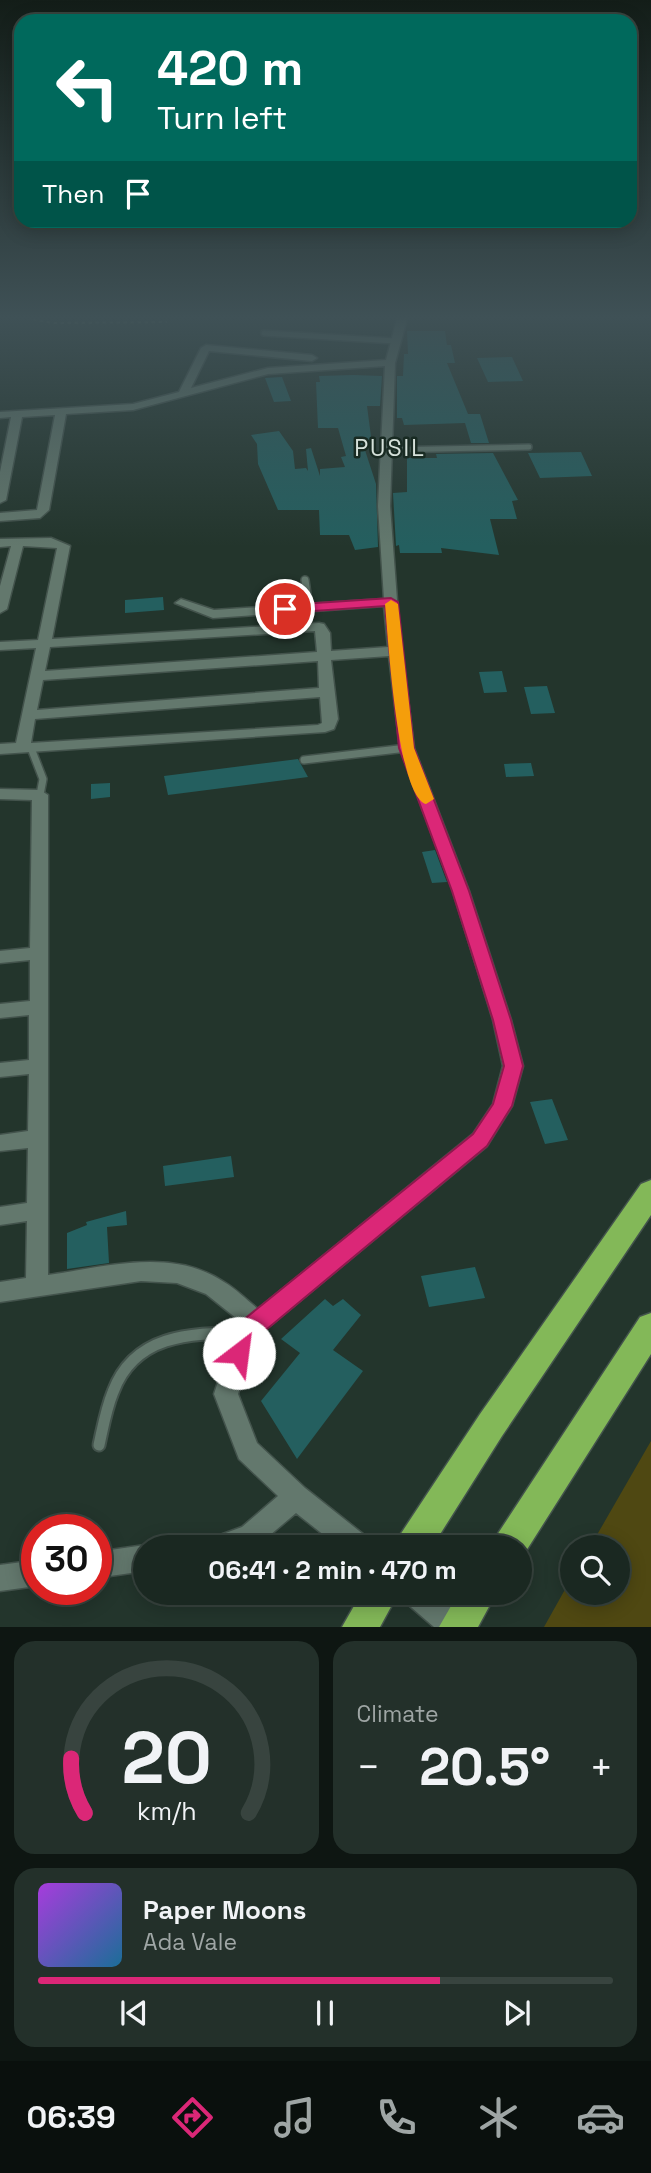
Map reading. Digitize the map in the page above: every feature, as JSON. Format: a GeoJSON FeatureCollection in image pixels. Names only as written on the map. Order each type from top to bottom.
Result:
{"type":"FeatureCollection","features":[{"type":"Feature","properties":{"kind":"highway"},"geometry":{"type":"LineString","coordinates":[[420,1535],[491,1425],[651,1192]]}},
{"type":"Feature","properties":{"kind":"highway"},"geometry":{"type":"LineString","coordinates":[[517,1535],[651,1327]]}},
{"type":"Feature","properties":{"kind":"highway"},"geometry":{"type":"LineString","coordinates":[[360,1627],[374,1605]]}},
{"type":"Feature","properties":{"kind":"highway"},"geometry":{"type":"LineString","coordinates":[[456,1627],[471,1605]]}},
{"type":"Feature","properties":{"kind":"street"},"geometry":{"type":"LineString","coordinates":[[0,415],[133,407],[179,395]]}},
{"type":"Feature","properties":{"kind":"street"},"geometry":{"type":"LineString","coordinates":[[344,1535],[296,1497],[248,1451],[226,1394],[252,1327],[480,1140],[502,1106],[513,1066],[502,1020],[461,891],[407,748],[395,651],[384,506],[389,395]]}},
{"type":"Feature","properties":{"kind":"street"},"geometry":{"type":"LineString","coordinates":[[0,517],[30,516],[40,514],[43,510],[61,412]]}},
{"type":"Feature","properties":{"kind":"street"},"geometry":{"type":"LineString","coordinates":[[0,500],[17,414]]}},
{"type":"Feature","properties":{"kind":"street"},"geometry":{"type":"LineString","coordinates":[[0,543],[51,542],[64,546],[37,676],[27,749]]}},
{"type":"Feature","properties":{"kind":"street"},"geometry":{"type":"LineString","coordinates":[[0,609],[18,543]]}},
{"type":"Feature","properties":{"kind":"street"},"geometry":{"type":"LineString","coordinates":[[181,603],[213,614],[391,602]]}},
{"type":"Feature","properties":{"kind":"street"},"geometry":{"type":"LineString","coordinates":[[0,646],[308,625],[319,627],[323,632],[326,692],[331,719],[328,726],[320,729],[27,749],[0,748]]}},
{"type":"Feature","properties":{"kind":"street"},"geometry":{"type":"LineString","coordinates":[[37,676],[395,651]]}},
{"type":"Feature","properties":{"kind":"street"},"geometry":{"type":"LineString","coordinates":[[30,715],[326,692]]}},
{"type":"Feature","properties":{"kind":"street"},"geometry":{"type":"LineString","coordinates":[[0,794],[40,795],[37,1286]]}},
{"type":"Feature","properties":{"kind":"street"},"geometry":{"type":"LineString","coordinates":[[0,957],[39,953]]}},
{"type":"Feature","properties":{"kind":"street"},"geometry":{"type":"LineString","coordinates":[[0,1011],[38,1007]]}},
{"type":"Feature","properties":{"kind":"street"},"geometry":{"type":"LineString","coordinates":[[0,1070],[38,1066]]}},
{"type":"Feature","properties":{"kind":"street"},"geometry":{"type":"LineString","coordinates":[[0,1143],[38,1139]]}},
{"type":"Feature","properties":{"kind":"street"},"geometry":{"type":"LineString","coordinates":[[0,1216],[37,1211]]}},
{"type":"Feature","properties":{"kind":"street"},"geometry":{"type":"LineString","coordinates":[[0,1292],[141,1271],[177,1273],[214,1287],[252,1327]]}},
{"type":"Feature","properties":{"kind":"street"},"geometry":{"type":"LineString","coordinates":[[252,1535],[296,1497]]}},
{"type":"Feature","properties":{"kind":"street"},"geometry":{"type":"LineString","coordinates":[[112,1563],[133,1560]]}},
{"type":"Feature","properties":{"kind":"street"},"geometry":{"type":"LineString","coordinates":[[0,1578],[21,1575]]}},
{"type":"Feature","properties":{"kind":"street"},"geometry":{"type":"LineString","coordinates":[[429,1605],[456,1627]]}},
{"type":"Feature","properties":{"kind":"lane"},"geometry":{"type":"LineString","coordinates":[[386,450],[529,447]]}},
{"type":"Feature","properties":{"kind":"lane"},"geometry":{"type":"LineString","coordinates":[[305,580],[309,608]]}},
{"type":"Feature","properties":{"kind":"lane"},"geometry":{"type":"LineString","coordinates":[[304,760],[407,748]]}},
{"type":"Feature","properties":{"kind":"lane"},"geometry":{"type":"LineString","coordinates":[[27,749],[43,779],[40,795]]}},
{"type":"Feature","properties":{"kind":"lane"},"geometry":{"type":"LineString","coordinates":[[99,1445],[114,1388],[128,1362],[146,1346],[190,1334],[252,1327]]}},
{"type":"Feature","properties":{"kind":"shaded area"},"geometry":{"type":"Polygon","coordinates":[[[651,1441],[651,1627],[544,1627],[560,1598],[560,1605],[630,1605],[630,1535],[597,1535],[651,1441]]]}},
{"type":"Feature","properties":{"kind":"building"},"geometry":{"type":"Polygon","coordinates":[[[271,395],[289,395],[291,401],[274,402],[271,395]]]}},
{"type":"Feature","properties":{"kind":"building"},"geometry":{"type":"Polygon","coordinates":[[[317,395],[381,395],[380,406],[367,406],[372,444],[363,444],[376,484],[378,547],[355,550],[349,535],[320,535],[319,510],[278,510],[258,464],[257,444],[251,435],[279,431],[293,451],[295,469],[306,468],[308,471],[306,449],[311,448],[320,476],[320,469],[345,467],[341,457],[346,456],[338,428],[318,428],[317,395]]]}},
{"type":"Feature","properties":{"kind":"building"},"geometry":{"type":"Polygon","coordinates":[[[397,395],[460,395],[468,414],[480,414],[489,443],[471,443],[465,423],[404,425],[402,418],[397,418],[397,395]]]}},
{"type":"Feature","properties":{"kind":"building"},"geometry":{"type":"Polygon","coordinates":[[[581,452],[592,476],[540,478],[528,453],[581,452]]]}},
{"type":"Feature","properties":{"kind":"building"},"geometry":{"type":"Polygon","coordinates":[[[493,453],[518,500],[512,501],[517,519],[490,519],[499,555],[441,548],[442,553],[400,553],[399,545],[396,546],[393,493],[407,492],[407,458],[437,458],[436,454],[493,453]]]}},
{"type":"Feature","properties":{"kind":"building"},"geometry":{"type":"Polygon","coordinates":[[[163,597],[164,610],[125,613],[125,600],[163,597]]]}},
{"type":"Feature","properties":{"kind":"building"},"geometry":{"type":"Polygon","coordinates":[[[502,671],[507,692],[484,693],[479,672],[502,671]]]}},
{"type":"Feature","properties":{"kind":"building"},"geometry":{"type":"Polygon","coordinates":[[[547,686],[555,713],[531,714],[524,687],[547,686]]]}},
{"type":"Feature","properties":{"kind":"building"},"geometry":{"type":"Polygon","coordinates":[[[298,759],[308,777],[168,795],[164,776],[298,759]]]}},
{"type":"Feature","properties":{"kind":"building"},"geometry":{"type":"Polygon","coordinates":[[[531,763],[534,776],[506,777],[504,764],[531,763]]]}},
{"type":"Feature","properties":{"kind":"building"},"geometry":{"type":"Polygon","coordinates":[[[110,783],[110,797],[91,799],[91,784],[110,783]]]}},
{"type":"Feature","properties":{"kind":"building"},"geometry":{"type":"Polygon","coordinates":[[[435,850],[447,882],[432,883],[422,852],[435,850]]]}},
{"type":"Feature","properties":{"kind":"building"},"geometry":{"type":"Polygon","coordinates":[[[552,1099],[568,1140],[545,1144],[530,1102],[552,1099]]]}},
{"type":"Feature","properties":{"kind":"building"},"geometry":{"type":"Polygon","coordinates":[[[231,1156],[234,1177],[165,1186],[163,1166],[231,1156]]]}},
{"type":"Feature","properties":{"kind":"building"},"geometry":{"type":"Polygon","coordinates":[[[126,1211],[127,1225],[107,1227],[109,1263],[67,1269],[67,1233],[87,1225],[86,1222],[126,1211]]]}},
{"type":"Feature","properties":{"kind":"building"},"geometry":{"type":"Polygon","coordinates":[[[475,1267],[485,1298],[429,1307],[421,1276],[475,1267]]]}},
{"type":"Feature","properties":{"kind":"building"},"geometry":{"type":"Polygon","coordinates":[[[325,1299],[333,1306],[343,1299],[361,1315],[333,1350],[363,1371],[297,1459],[261,1401],[300,1353],[281,1339],[325,1299]]]}},
{"type":"Feature","properties":{"kind":"slow traffic"},"geometry":{"type":"LineString","coordinates":[[391,604],[407,748],[426,799]]}},
{"type":"Feature","properties":{"kind":"district","name":"PUSIL"},"geometry":{"type":"Point","coordinates":[390,448]}},
{"type":"Feature","properties":{"kind":"route"},"geometry":{"type":"LineString","coordinates":[[239,1353],[245,1333],[480,1140],[502,1106],[513,1066],[502,1020],[461,891],[407,748],[391,602],[285,609]]}}]}
